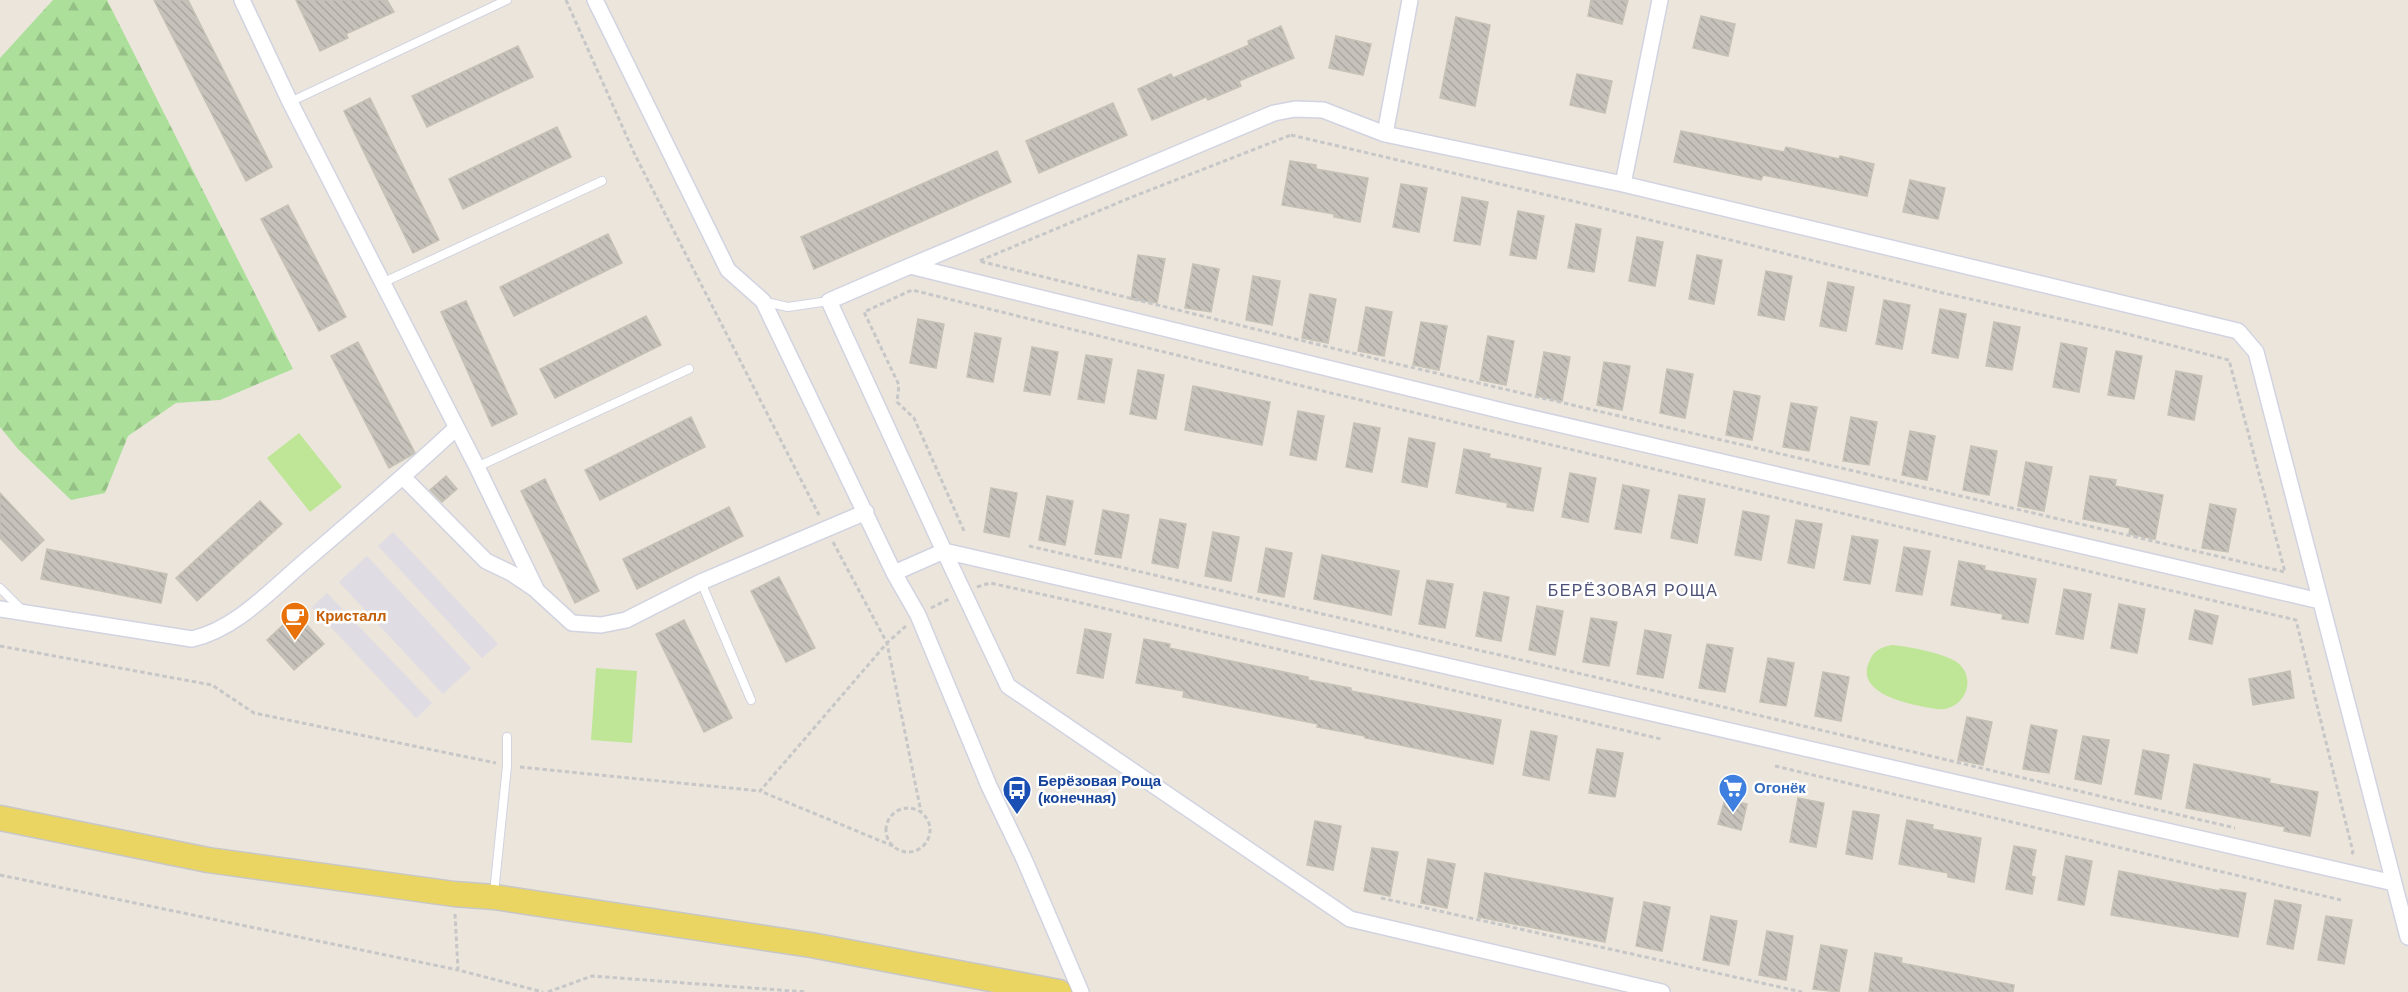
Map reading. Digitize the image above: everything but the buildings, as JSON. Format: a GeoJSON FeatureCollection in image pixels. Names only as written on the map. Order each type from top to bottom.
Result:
{"type":"FeatureCollection","features":[{"type":"Feature","properties":{"kind":"main road"},"geometry":{"type":"LineString","coordinates":[[0,818],[208,860],[454,894],[494,897],[811,945],[1059,992]]}},
{"type":"Feature","properties":{"kind":"street"},"geometry":{"type":"LineString","coordinates":[[242,0],[290,102],[455,429],[477,467],[537,591]]}},
{"type":"Feature","properties":{"kind":"street"},"geometry":{"type":"LineString","coordinates":[[595,0],[728,270],[763,301],[894,573],[918,615],[989,786],[1024,859],[1081,992]]}},
{"type":"Feature","properties":{"kind":"street"},"geometry":{"type":"LineString","coordinates":[[1384,134],[1410,0]]}},
{"type":"Feature","properties":{"kind":"street"},"geometry":{"type":"LineString","coordinates":[[1623,183],[1660,0]]}},
{"type":"Feature","properties":{"kind":"street"},"geometry":{"type":"LineString","coordinates":[[1662,992],[1350,919],[1008,686],[829,301],[1284,110],[1323,110],[1384,134],[1623,183],[2238,331],[2256,352],[2408,937]]}},
{"type":"Feature","properties":{"kind":"street"},"geometry":{"type":"LineString","coordinates":[[910,266],[1515,414],[2320,601]]}},
{"type":"Feature","properties":{"kind":"street"},"geometry":{"type":"LineString","coordinates":[[0,609],[192,639],[210,635],[242,614],[404,478],[455,429]]}},
{"type":"Feature","properties":{"kind":"street"},"geometry":{"type":"LineString","coordinates":[[404,478],[486,561],[511,573],[537,591],[572,623],[601,626],[626,620],[701,582],[866,512]]}},
{"type":"Feature","properties":{"kind":"street"},"geometry":{"type":"LineString","coordinates":[[894,573],[944,551],[2394,883]]}},
{"type":"Feature","properties":{"kind":"lane"},"geometry":{"type":"LineString","coordinates":[[290,102],[507,0]]}},
{"type":"Feature","properties":{"kind":"lane"},"geometry":{"type":"LineString","coordinates":[[382,283],[602,181]]}},
{"type":"Feature","properties":{"kind":"lane"},"geometry":{"type":"LineString","coordinates":[[763,301],[788,307],[829,301]]}},
{"type":"Feature","properties":{"kind":"lane"},"geometry":{"type":"LineString","coordinates":[[477,467],[689,369]]}},
{"type":"Feature","properties":{"kind":"lane"},"geometry":{"type":"LineString","coordinates":[[701,582],[751,700]]}},
{"type":"Feature","properties":{"kind":"lane"},"geometry":{"type":"LineString","coordinates":[[0,588],[25,613]]}},
{"type":"Feature","properties":{"kind":"lane"},"geometry":{"type":"LineString","coordinates":[[494,897],[507,765],[507,736]]}},
{"type":"Feature","properties":{"kind":"path"},"geometry":{"type":"LineString","coordinates":[[0,646],[212,685],[254,713],[507,765],[760,791],[900,850],[914,851],[925,844],[930,832],[929,824],[921,812],[887,643],[825,528],[635,155],[566,0]]}},
{"type":"Feature","properties":{"kind":"path"},"geometry":{"type":"LineString","coordinates":[[1291,135],[2229,360],[2285,572],[2116,533],[1393,363],[979,261],[1132,197],[1291,135]]}},
{"type":"Feature","properties":{"kind":"path"},"geometry":{"type":"LineString","coordinates":[[964,531],[914,418],[897,402],[899,385],[864,312],[912,290],[1347,396],[2296,621],[2353,852],[2350,856]]}},
{"type":"Feature","properties":{"kind":"path"},"geometry":{"type":"LineString","coordinates":[[1029,546],[1726,707],[2238,829]]}},
{"type":"Feature","properties":{"kind":"path"},"geometry":{"type":"LineString","coordinates":[[760,791],[887,643],[918,615],[963,592],[990,583],[1661,739]]}},
{"type":"Feature","properties":{"kind":"path"},"geometry":{"type":"LineString","coordinates":[[1775,766],[2341,900]]}},
{"type":"Feature","properties":{"kind":"path"},"geometry":{"type":"LineString","coordinates":[[893,846],[887,833],[889,819],[907,808],[921,812]]}},
{"type":"Feature","properties":{"kind":"path"},"geometry":{"type":"LineString","coordinates":[[0,875],[458,970],[543,992]]}},
{"type":"Feature","properties":{"kind":"path"},"geometry":{"type":"LineString","coordinates":[[454,894],[458,970]]}},
{"type":"Feature","properties":{"kind":"path"},"geometry":{"type":"LineString","coordinates":[[1381,898],[1802,992]]}},
{"type":"Feature","properties":{"kind":"path"},"geometry":{"type":"LineString","coordinates":[[548,992],[592,976],[806,992]]}},
{"type":"Feature","properties":{"kind":"shaded area"},"geometry":{"type":"Polygon","coordinates":[[[393,532],[498,644],[482,658],[378,546],[393,532]]]}},
{"type":"Feature","properties":{"kind":"shaded area"},"geometry":{"type":"Polygon","coordinates":[[[367,556],[471,668],[443,694],[339,582],[367,556]]]}},
{"type":"Feature","properties":{"kind":"shaded area"},"geometry":{"type":"Polygon","coordinates":[[[327,593],[432,703],[416,718],[312,607],[327,593]]]}},
{"type":"Feature","properties":{"kind":"green space"},"geometry":{"type":"Polygon","coordinates":[[[53,0],[107,0],[293,369],[220,400],[176,403],[128,436],[105,493],[71,500],[18,449],[0,427],[0,58],[53,0]]]}},
{"type":"Feature","properties":{"kind":"green space"},"geometry":{"type":"Polygon","coordinates":[[[299,433],[342,487],[310,512],[267,458],[299,433]]]}},
{"type":"Feature","properties":{"kind":"green space"},"geometry":{"type":"Polygon","coordinates":[[[1892,645],[1936,654],[1958,663],[1967,678],[1965,694],[1960,701],[1945,709],[1936,709],[1900,701],[1877,690],[1869,682],[1867,672],[1870,660],[1879,650],[1892,645]]]}},
{"type":"Feature","properties":{"kind":"green space"},"geometry":{"type":"Polygon","coordinates":[[[596,668],[637,671],[632,743],[591,740],[596,668]]]}},
{"type":"Feature","properties":{"kind":"place","name":"Кристалл"},"geometry":{"type":"Point","coordinates":[295,642]}},
{"type":"Feature","properties":{"kind":"place","name":"Огонёк"},"geometry":{"type":"Point","coordinates":[1733,814]}},
{"type":"Feature","properties":{"kind":"place","name":"Берёзовая Роща (конечная)"},"geometry":{"type":"Point","coordinates":[1017,816]}},
{"type":"Feature","properties":{"kind":"district","name":"БЕРЁЗОВАЯ РОЩА"},"geometry":{"type":"Point","coordinates":[1633,590]}}]}
